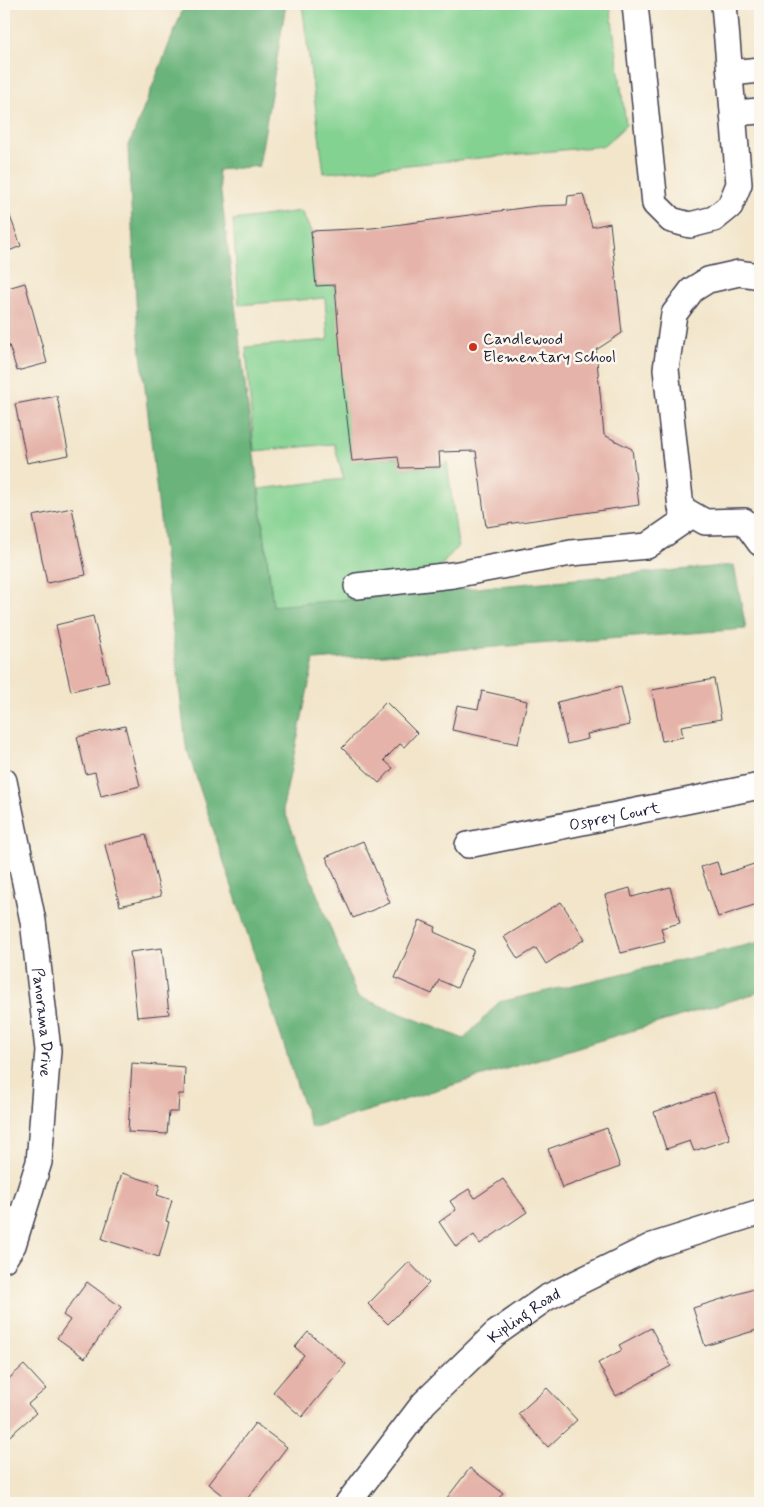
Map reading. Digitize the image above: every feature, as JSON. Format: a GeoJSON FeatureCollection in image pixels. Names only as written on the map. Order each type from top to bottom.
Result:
{"type":"FeatureCollection","features":[{"type":"Feature","properties":{"kind":"street"},"geometry":{"type":"LineString","coordinates":[[635,4],[655,204],[670,220],[690,225],[714,219],[730,206],[740,184],[724,4]]}},
{"type":"Feature","properties":{"kind":"street"},"geometry":{"type":"LineString","coordinates":[[731,73],[760,70]]}},
{"type":"Feature","properties":{"kind":"street"},"geometry":{"type":"LineString","coordinates":[[734,114],[760,111]]}},
{"type":"Feature","properties":{"kind":"street"},"geometry":{"type":"LineString","coordinates":[[760,276],[739,273],[708,280],[692,290],[674,314],[666,369],[681,508],[705,522],[744,521],[760,543]]}},
{"type":"Feature","properties":{"kind":"street"},"geometry":{"type":"LineString","coordinates":[[357,586],[453,576],[572,553],[647,546],[692,515]]}},
{"type":"Feature","properties":{"kind":"street","name":"Panorama Drive"},"geometry":{"type":"LineString","coordinates":[[4,781],[33,921],[48,1050],[39,1162],[13,1245],[4,1259]]}},
{"type":"Feature","properties":{"kind":"street","name":"Osprey Court"},"geometry":{"type":"LineString","coordinates":[[468,846],[760,786]]}},
{"type":"Feature","properties":{"kind":"street","name":"Kipling Road"},"geometry":{"type":"LineString","coordinates":[[348,1503],[424,1403],[495,1334],[546,1298],[652,1246],[760,1212]]}},
{"type":"Feature","properties":{"kind":"green space"},"geometry":{"type":"Polygon","coordinates":[[[185,4],[286,4],[259,166],[218,170],[273,606],[734,565],[746,629],[314,660],[283,807],[357,996],[464,1039],[499,1002],[760,942],[760,992],[311,1128],[186,746],[137,318],[128,148],[185,4]]]}},
{"type":"Feature","properties":{"kind":"green space"},"geometry":{"type":"Polygon","coordinates":[[[302,4],[610,4],[626,125],[604,146],[324,173],[302,4]]]}},
{"type":"Feature","properties":{"kind":"green space"},"geometry":{"type":"Polygon","coordinates":[[[301,211],[311,231],[316,286],[335,285],[352,460],[398,457],[401,468],[440,467],[447,462],[458,546],[440,567],[362,601],[273,606],[259,489],[344,479],[334,444],[254,451],[246,347],[328,340],[325,298],[239,305],[233,220],[301,211]]]}},
{"type":"Feature","properties":{"kind":"building"},"geometry":{"type":"Polygon","coordinates":[[[583,194],[592,227],[610,223],[622,333],[596,350],[604,435],[632,449],[639,505],[486,527],[476,451],[439,452],[440,467],[400,468],[398,457],[352,461],[342,376],[335,285],[316,286],[311,231],[372,228],[537,206],[567,205],[568,196],[583,194]]]}},
{"type":"Feature","properties":{"kind":"building"},"geometry":{"type":"Polygon","coordinates":[[[4,200],[21,246],[4,253],[4,200]]]}},
{"type":"Feature","properties":{"kind":"building"},"geometry":{"type":"Polygon","coordinates":[[[25,283],[47,363],[17,371],[9,345],[4,346],[4,289],[25,283]]]}},
{"type":"Feature","properties":{"kind":"building"},"geometry":{"type":"Polygon","coordinates":[[[57,396],[69,455],[27,463],[15,404],[57,396]]]}},
{"type":"Feature","properties":{"kind":"building"},"geometry":{"type":"Polygon","coordinates":[[[72,508],[86,575],[47,583],[33,516],[72,508]]]}},
{"type":"Feature","properties":{"kind":"building"},"geometry":{"type":"Polygon","coordinates":[[[93,616],[109,682],[71,691],[56,625],[93,616]]]}},
{"type":"Feature","properties":{"kind":"building"},"geometry":{"type":"Polygon","coordinates":[[[714,679],[721,719],[681,726],[683,737],[662,741],[652,690],[714,679]]]}},
{"type":"Feature","properties":{"kind":"building"},"geometry":{"type":"Polygon","coordinates":[[[621,687],[630,725],[587,734],[588,739],[567,744],[557,702],[621,687]]]}},
{"type":"Feature","properties":{"kind":"building"},"geometry":{"type":"Polygon","coordinates":[[[482,691],[527,701],[518,744],[452,730],[457,705],[478,709],[482,691]]]}},
{"type":"Feature","properties":{"kind":"building"},"geometry":{"type":"Polygon","coordinates":[[[386,702],[417,733],[404,747],[400,744],[384,760],[393,768],[379,783],[342,748],[386,702]]]}},
{"type":"Feature","properties":{"kind":"building"},"geometry":{"type":"Polygon","coordinates":[[[125,726],[140,786],[101,796],[95,772],[86,774],[77,737],[125,726]]]}},
{"type":"Feature","properties":{"kind":"building"},"geometry":{"type":"Polygon","coordinates":[[[146,835],[161,896],[120,906],[105,845],[146,835]]]}},
{"type":"Feature","properties":{"kind":"building"},"geometry":{"type":"Polygon","coordinates":[[[363,841],[390,903],[353,918],[326,857],[363,841]]]}},
{"type":"Feature","properties":{"kind":"building"},"geometry":{"type":"Polygon","coordinates":[[[717,862],[721,875],[760,862],[760,903],[718,917],[701,867],[717,862]]]}},
{"type":"Feature","properties":{"kind":"building"},"geometry":{"type":"Polygon","coordinates":[[[670,887],[680,923],[661,928],[665,942],[621,953],[605,895],[630,888],[632,897],[670,887]]]}},
{"type":"Feature","properties":{"kind":"building"},"geometry":{"type":"Polygon","coordinates":[[[561,902],[585,939],[546,964],[536,948],[518,959],[504,937],[561,902]]]}},
{"type":"Feature","properties":{"kind":"building"},"geometry":{"type":"Polygon","coordinates":[[[420,920],[436,927],[434,932],[474,950],[457,988],[439,980],[432,994],[395,978],[420,920]]]}},
{"type":"Feature","properties":{"kind":"building"},"geometry":{"type":"Polygon","coordinates":[[[162,948],[169,1014],[137,1017],[130,952],[162,948]]]}},
{"type":"Feature","properties":{"kind":"building"},"geometry":{"type":"Polygon","coordinates":[[[132,1063],[185,1067],[184,1094],[179,1094],[178,1112],[169,1112],[167,1134],[128,1132],[132,1063]]]}},
{"type":"Feature","properties":{"kind":"building"},"geometry":{"type":"Polygon","coordinates":[[[714,1092],[730,1139],[694,1151],[690,1141],[666,1149],[654,1112],[714,1092]]]}},
{"type":"Feature","properties":{"kind":"building"},"geometry":{"type":"Polygon","coordinates":[[[607,1128],[620,1167],[562,1188],[548,1149],[607,1128]]]}},
{"type":"Feature","properties":{"kind":"building"},"geometry":{"type":"Polygon","coordinates":[[[122,1173],[160,1185],[157,1195],[172,1200],[166,1221],[169,1222],[159,1257],[102,1239],[122,1173]]]}},
{"type":"Feature","properties":{"kind":"building"},"geometry":{"type":"Polygon","coordinates":[[[503,1179],[527,1212],[480,1244],[474,1235],[456,1247],[439,1222],[456,1210],[450,1201],[469,1189],[475,1198],[503,1179]]]}},
{"type":"Feature","properties":{"kind":"building"},"geometry":{"type":"Polygon","coordinates":[[[409,1262],[429,1283],[388,1324],[368,1304],[409,1262]]]}},
{"type":"Feature","properties":{"kind":"building"},"geometry":{"type":"Polygon","coordinates":[[[87,1282],[121,1307],[85,1358],[57,1338],[70,1320],[63,1315],[87,1282]]]}},
{"type":"Feature","properties":{"kind":"building"},"geometry":{"type":"Polygon","coordinates":[[[760,1287],[760,1329],[705,1346],[693,1308],[760,1287]]]}},
{"type":"Feature","properties":{"kind":"building"},"geometry":{"type":"Polygon","coordinates":[[[651,1328],[671,1366],[616,1396],[598,1363],[622,1350],[619,1345],[651,1328]]]}},
{"type":"Feature","properties":{"kind":"building"},"geometry":{"type":"Polygon","coordinates":[[[308,1332],[346,1364],[302,1417],[273,1392],[304,1355],[295,1347],[308,1332]]]}},
{"type":"Feature","properties":{"kind":"building"},"geometry":{"type":"Polygon","coordinates":[[[24,1365],[46,1389],[28,1404],[36,1413],[4,1441],[4,1383],[24,1365]]]}},
{"type":"Feature","properties":{"kind":"building"},"geometry":{"type":"Polygon","coordinates":[[[547,1388],[577,1420],[548,1447],[518,1414],[547,1388]]]}},
{"type":"Feature","properties":{"kind":"building"},"geometry":{"type":"Polygon","coordinates":[[[255,1423],[287,1447],[244,1503],[232,1503],[208,1484],[255,1423]]]}},
{"type":"Feature","properties":{"kind":"building"},"geometry":{"type":"Polygon","coordinates":[[[470,1468],[503,1493],[495,1503],[443,1503],[470,1468]]]}},
{"type":"Feature","properties":{"kind":"place","name":"Candlewood Elementary School"},"geometry":{"type":"Point","coordinates":[473,347]}}]}
